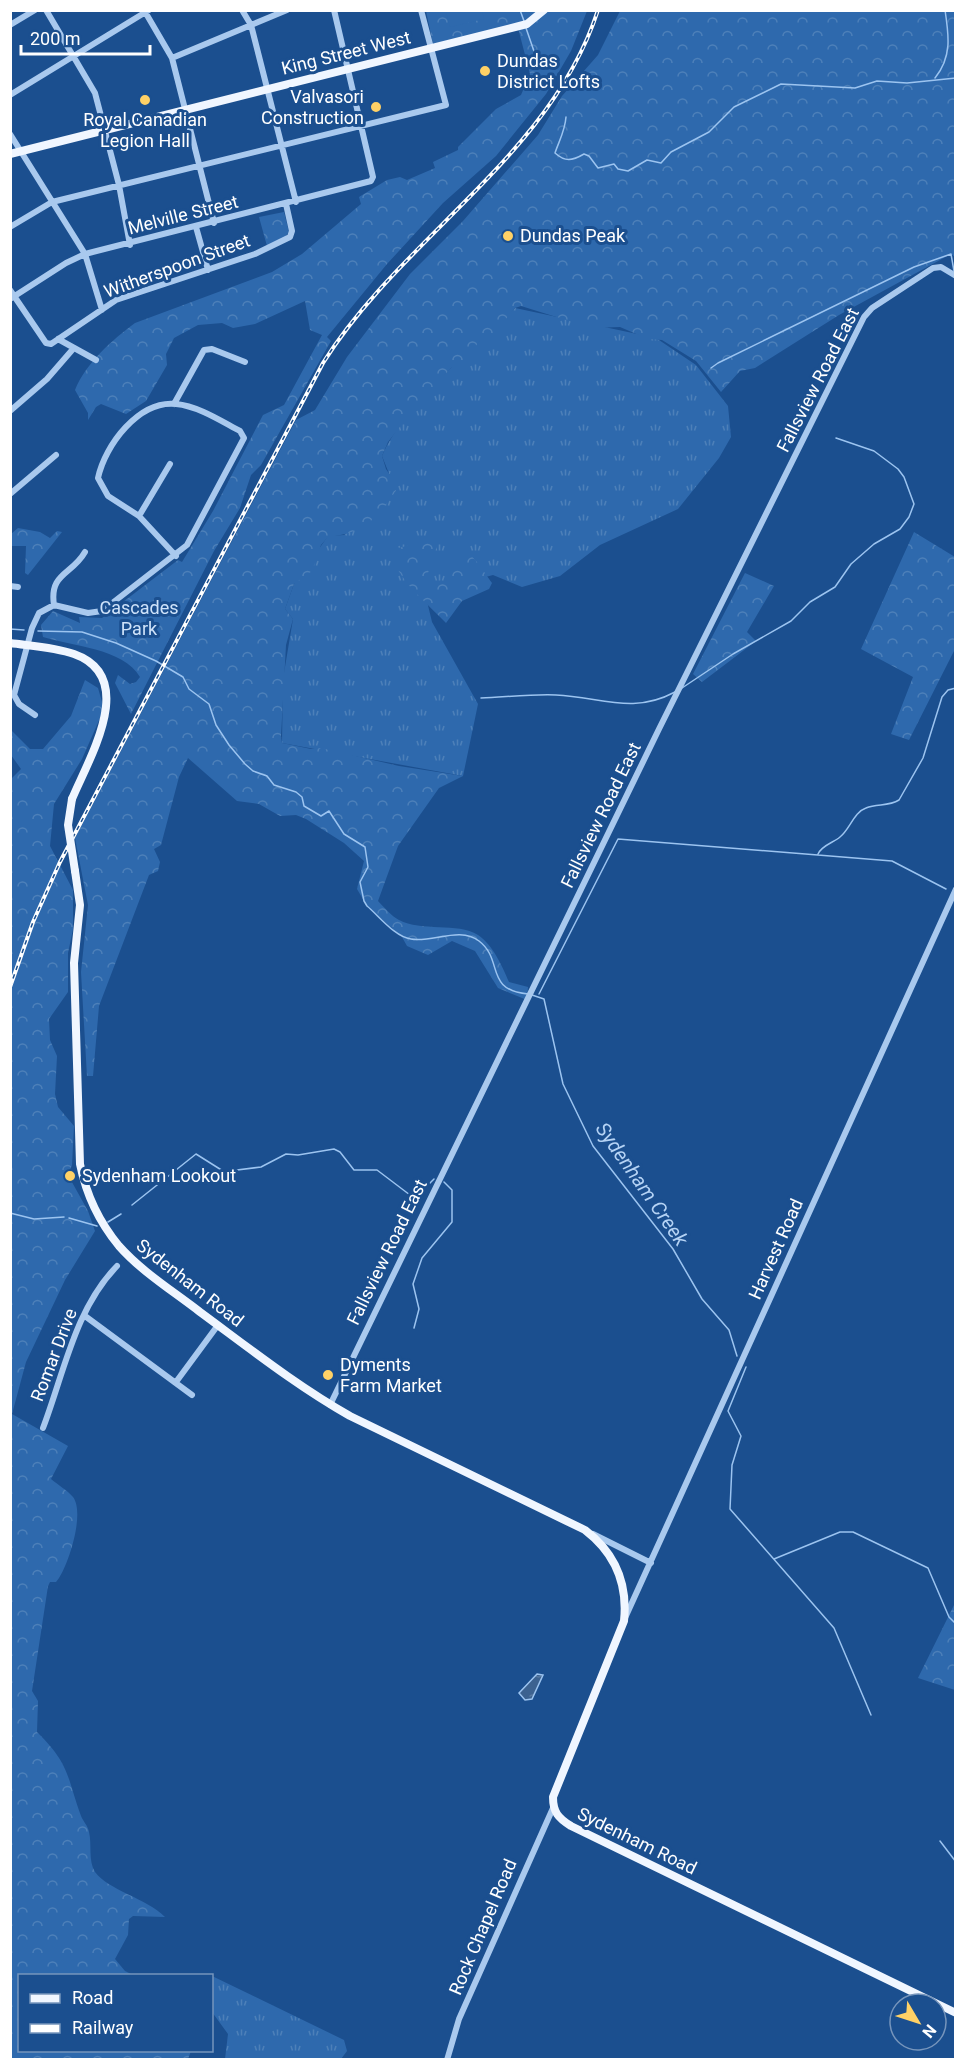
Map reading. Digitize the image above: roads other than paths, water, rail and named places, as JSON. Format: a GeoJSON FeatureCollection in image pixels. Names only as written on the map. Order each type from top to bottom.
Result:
{"type":"FeatureCollection","features":[{"type":"Feature","properties":{"kind":"main road","name":"King Street West"},"geometry":{"type":"LineString","coordinates":[[10,154],[186,108],[523,26],[544,10]]}},
{"type":"Feature","properties":{"kind":"main road","name":"Sydenham Road"},"geometry":{"type":"LineString","coordinates":[[10,643],[78,656],[88,661],[102,678],[107,699],[106,716],[72,799],[68,825],[80,905],[75,963],[80,1164],[84,1182],[101,1220],[131,1259],[330,1405],[585,1530],[606,1549],[618,1568],[624,1592],[624,1622],[557,1787],[553,1808],[561,1820],[956,2013]]}},
{"type":"Feature","properties":{"kind":"street"},"geometry":{"type":"LineString","coordinates":[[10,25],[34,10]]}},
{"type":"Feature","properties":{"kind":"street"},"geometry":{"type":"LineString","coordinates":[[46,10],[93,89],[119,185],[130,245]]}},
{"type":"Feature","properties":{"kind":"street"},"geometry":{"type":"LineString","coordinates":[[242,10],[250,25],[296,202]]}},
{"type":"Feature","properties":{"kind":"street"},"geometry":{"type":"LineString","coordinates":[[172,58],[287,10]]}},
{"type":"Feature","properties":{"kind":"street"},"geometry":{"type":"LineString","coordinates":[[334,10],[362,126]]}},
{"type":"Feature","properties":{"kind":"street"},"geometry":{"type":"LineString","coordinates":[[10,227],[52,202],[446,105],[429,48],[421,10]]}},
{"type":"Feature","properties":{"kind":"street"},"geometry":{"type":"LineString","coordinates":[[10,95],[146,11],[172,58],[214,223]]}},
{"type":"Feature","properties":{"kind":"street","name":"Melville Street"},"geometry":{"type":"LineString","coordinates":[[12,295],[66,262],[85,254],[130,245],[371,182],[373,177],[362,126]]}},
{"type":"Feature","properties":{"kind":"street"},"geometry":{"type":"LineString","coordinates":[[10,134],[85,254],[102,309]]}},
{"type":"Feature","properties":{"kind":"street","name":"Witherspoon Street"},"geometry":{"type":"LineString","coordinates":[[12,295],[46,343],[51,344],[116,300],[255,254],[290,237],[292,231],[286,204]]}},
{"type":"Feature","properties":{"kind":"street"},"geometry":{"type":"LineString","coordinates":[[196,227],[208,270]]}},
{"type":"Feature","properties":{"kind":"street","name":"Fallsview Road East"},"geometry":{"type":"LineString","coordinates":[[330,1405],[659,729],[864,317],[872,308],[933,268],[941,267],[956,276]]}},
{"type":"Feature","properties":{"kind":"street"},"geometry":{"type":"LineString","coordinates":[[58,339],[96,360]]}},
{"type":"Feature","properties":{"kind":"street"},"geometry":{"type":"LineString","coordinates":[[10,411],[47,379],[73,349]]}},
{"type":"Feature","properties":{"kind":"street"},"geometry":{"type":"LineString","coordinates":[[174,404],[204,350],[212,349],[245,362]]}},
{"type":"Feature","properties":{"kind":"street"},"geometry":{"type":"LineString","coordinates":[[35,715],[19,704],[14,695],[36,617],[44,609],[54,605],[88,614],[102,611],[176,556],[196,533],[244,435],[191,408],[174,404],[154,407],[125,428],[99,472],[100,485],[108,495],[139,516],[176,556]]}},
{"type":"Feature","properties":{"kind":"street"},"geometry":{"type":"LineString","coordinates":[[10,494],[56,455]]}},
{"type":"Feature","properties":{"kind":"street"},"geometry":{"type":"LineString","coordinates":[[139,516],[170,464]]}},
{"type":"Feature","properties":{"kind":"street"},"geometry":{"type":"LineString","coordinates":[[54,605],[52,593],[56,582],[85,552]]}},
{"type":"Feature","properties":{"kind":"street"},"geometry":{"type":"LineString","coordinates":[[10,586],[18,586]]}},
{"type":"Feature","properties":{"kind":"street","name":"Harvest Road"},"geometry":{"type":"LineString","coordinates":[[624,1622],[956,889]]}},
{"type":"Feature","properties":{"kind":"street","name":"Romar Drive"},"geometry":{"type":"LineString","coordinates":[[43,1428],[69,1348],[97,1289],[117,1266]]}},
{"type":"Feature","properties":{"kind":"street"},"geometry":{"type":"LineString","coordinates":[[85,1316],[192,1395]]}},
{"type":"Feature","properties":{"kind":"street"},"geometry":{"type":"LineString","coordinates":[[176,1382],[218,1325]]}},
{"type":"Feature","properties":{"kind":"street","name":"Sydenham Road"},"geometry":{"type":"LineString","coordinates":[[585,1530],[651,1563]]}},
{"type":"Feature","properties":{"kind":"street","name":"Rock Chapel Road"},"geometry":{"type":"LineString","coordinates":[[447,2060],[463,2008],[553,1808]]}},
{"type":"Feature","properties":{"kind":"water"},"geometry":{"type":"Polygon","coordinates":[[[537,1674],[543,1675],[532,1699],[525,1700],[519,1693],[537,1674]]]}},
{"type":"Feature","properties":{"kind":"waterway"},"geometry":{"type":"LineString","coordinates":[[520,10],[524,21]]}},
{"type":"Feature","properties":{"kind":"waterway"},"geometry":{"type":"LineString","coordinates":[[935,78],[947,54],[945,10]]}},
{"type":"Feature","properties":{"kind":"waterway"},"geometry":{"type":"LineString","coordinates":[[526,28],[537,60],[553,57]]}},
{"type":"Feature","properties":{"kind":"waterway"},"geometry":{"type":"LineString","coordinates":[[566,117],[555,153],[569,160],[584,154],[589,156],[598,168],[614,164],[618,169],[628,171],[647,160],[661,163],[671,152],[709,132],[734,107],[781,84],[855,88],[877,81],[907,83],[956,78]]}},
{"type":"Feature","properties":{"kind":"waterway"},"geometry":{"type":"LineString","coordinates":[[711,368],[914,267],[951,254],[954,271]]}},
{"type":"Feature","properties":{"kind":"waterway"},"geometry":{"type":"LineString","coordinates":[[682,688],[733,654],[791,621],[810,602],[835,587],[851,564],[874,544],[900,529],[909,517],[914,504],[904,477],[898,469],[874,451],[836,438]]}},
{"type":"Feature","properties":{"kind":"waterway","name":"Sydenham Creek"},"geometry":{"type":"LineString","coordinates":[[10,629],[24,630]]}},
{"type":"Feature","properties":{"kind":"waterway","name":"Sydenham Creek"},"geometry":{"type":"LineString","coordinates":[[38,631],[82,632],[116,643],[156,661],[183,677],[189,689],[209,704],[216,725],[245,764],[253,771],[267,776],[274,785],[296,792],[302,797],[304,806],[321,816],[329,811],[344,834],[365,847],[368,867],[360,882],[364,901],[388,926],[411,939],[455,935],[471,937],[479,941],[486,949],[505,987],[528,994]]}},
{"type":"Feature","properties":{"kind":"waterway"},"geometry":{"type":"LineString","coordinates":[[818,854],[822,848],[843,834],[862,810],[899,800],[923,758],[942,697],[948,690],[956,688]]}},
{"type":"Feature","properties":{"kind":"waterway"},"geometry":{"type":"LineString","coordinates":[[481,698],[556,695],[630,704],[659,699],[675,692]]}},
{"type":"Feature","properties":{"kind":"waterway"},"geometry":{"type":"LineString","coordinates":[[539,994],[618,839],[892,861],[946,889]]}},
{"type":"Feature","properties":{"kind":"waterway","name":"Sydenham Creek"},"geometry":{"type":"LineString","coordinates":[[532,995],[544,999],[563,1084],[593,1146],[673,1249],[702,1299],[729,1330],[737,1356]]}},
{"type":"Feature","properties":{"kind":"waterway"},"geometry":{"type":"LineString","coordinates":[[132,1205],[196,1154],[223,1171],[229,1171],[261,1167],[286,1154],[298,1155],[334,1149],[340,1152],[354,1170],[377,1170],[410,1195],[422,1191],[434,1179]]}},
{"type":"Feature","properties":{"kind":"waterway"},"geometry":{"type":"LineString","coordinates":[[414,1328],[419,1309],[413,1284],[422,1258],[452,1222],[452,1190],[444,1182]]}},
{"type":"Feature","properties":{"kind":"waterway"},"geometry":{"type":"LineString","coordinates":[[10,1213],[34,1219],[64,1217]]}},
{"type":"Feature","properties":{"kind":"waterway"},"geometry":{"type":"LineString","coordinates":[[108,1222],[121,1214]]}},
{"type":"Feature","properties":{"kind":"waterway"},"geometry":{"type":"LineString","coordinates":[[69,1218],[97,1226]]}},
{"type":"Feature","properties":{"kind":"waterway","name":"Sydenham Creek"},"geometry":{"type":"LineString","coordinates":[[746,1367],[728,1411],[741,1436],[732,1465],[730,1509],[834,1628],[871,1715]]}},
{"type":"Feature","properties":{"kind":"waterway"},"geometry":{"type":"LineString","coordinates":[[774,1559],[840,1532],[853,1532],[928,1568],[949,1617],[956,1624]]}},
{"type":"Feature","properties":{"kind":"waterway"},"geometry":{"type":"LineString","coordinates":[[940,1841],[956,1862]]}},
{"type":"Feature","properties":{"kind":"railway"},"geometry":{"type":"LineString","coordinates":[[10,987],[33,922],[60,862],[323,363],[356,318],[393,275],[511,153],[546,109],[576,62],[598,10]]}},
{"type":"Feature","properties":{"kind":"place","name":"Dundas District Lofts"},"geometry":{"type":"Point","coordinates":[485,71]}},
{"type":"Feature","properties":{"kind":"place","name":"Royal Canadian Legion Hall"},"geometry":{"type":"Point","coordinates":[145,100]}},
{"type":"Feature","properties":{"kind":"place","name":"Valvasori Construction"},"geometry":{"type":"Point","coordinates":[376,107]}},
{"type":"Feature","properties":{"kind":"place","name":"Dundas Peak"},"geometry":{"type":"Point","coordinates":[508,236]}},
{"type":"Feature","properties":{"kind":"place","name":"Sydenham Lookout"},"geometry":{"type":"Point","coordinates":[70,1176]}},
{"type":"Feature","properties":{"kind":"place","name":"Dyments Farm Market"},"geometry":{"type":"Point","coordinates":[328,1375]}},
{"type":"Feature","properties":{"kind":"park label","name":"Cascades Park"},"geometry":{"type":"Point","coordinates":[139,618]}}]}
